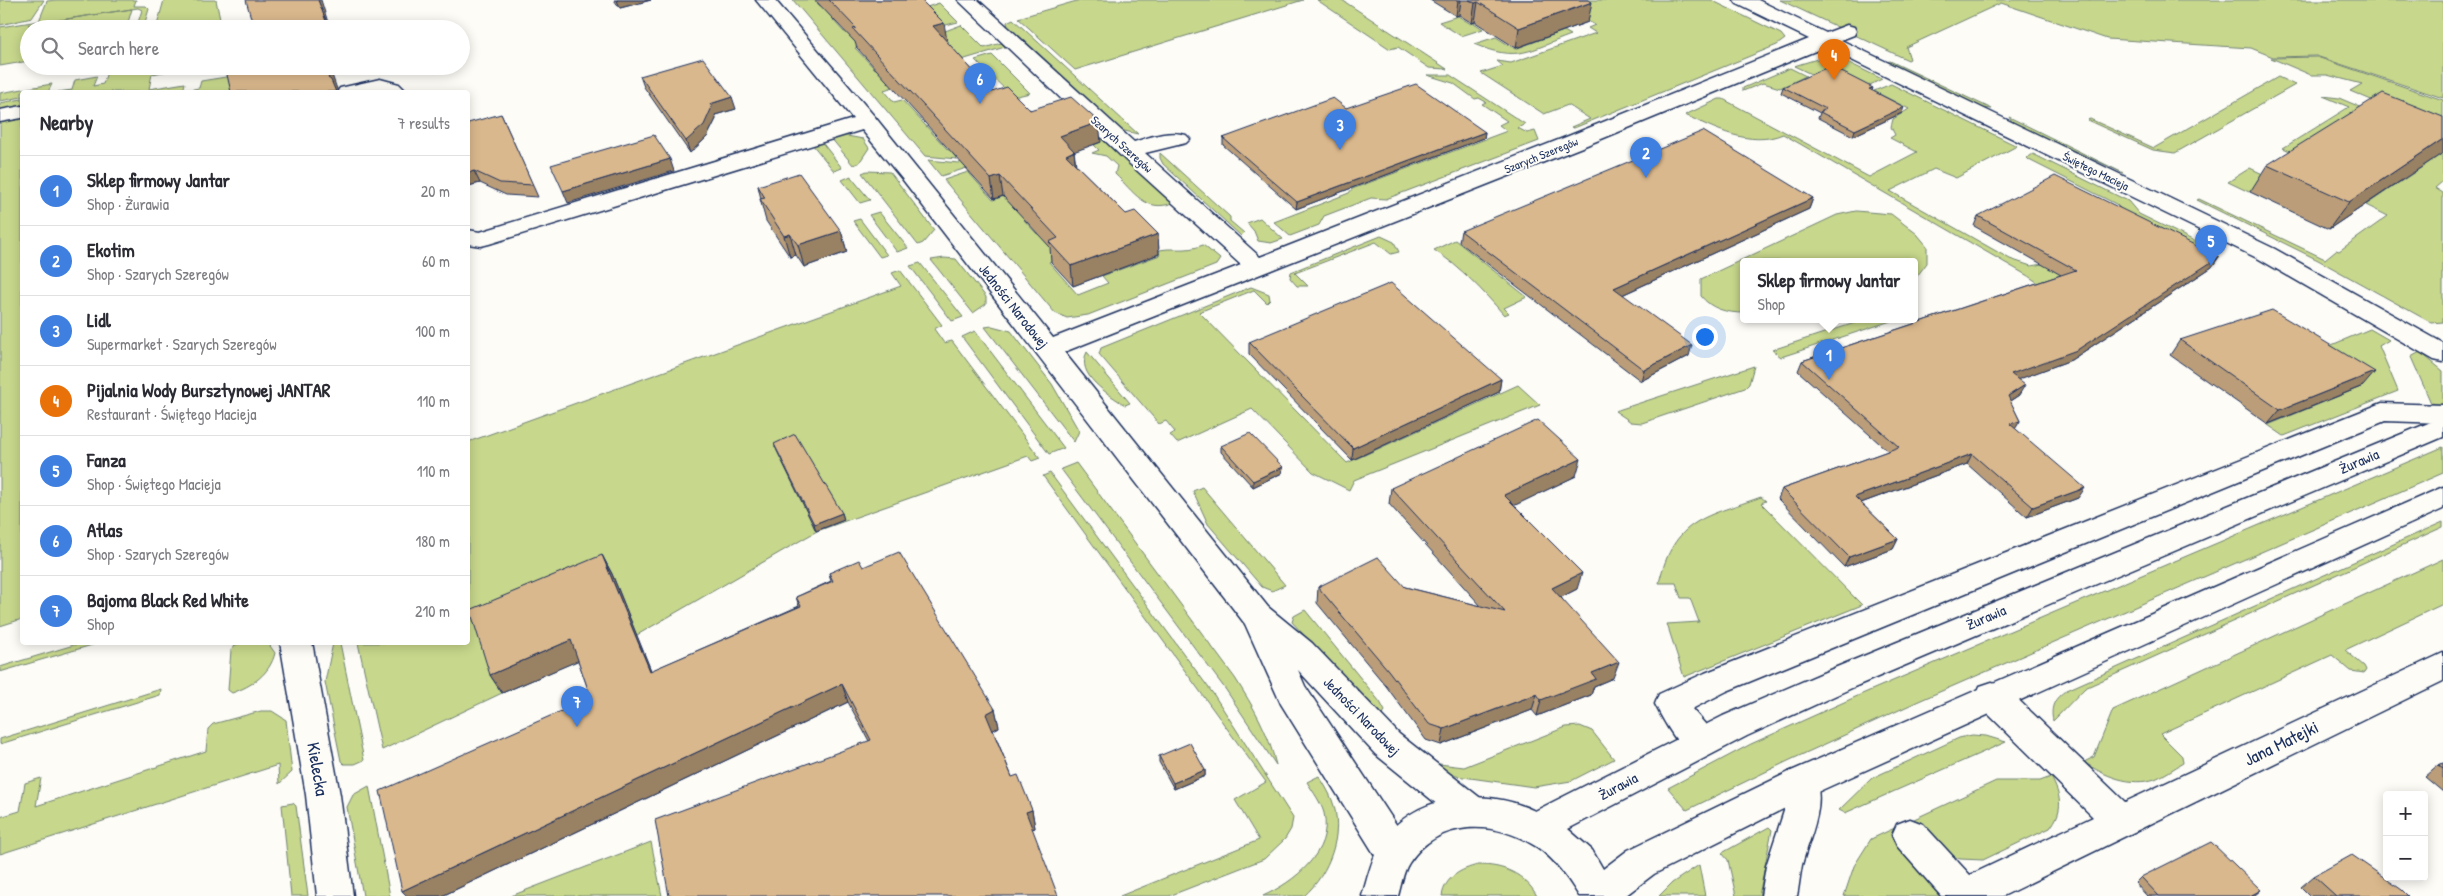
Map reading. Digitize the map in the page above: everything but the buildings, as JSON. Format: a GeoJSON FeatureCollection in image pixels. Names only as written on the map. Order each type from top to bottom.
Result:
{"type":"FeatureCollection","features":[{"type":"Feature","properties":{"kind":"street","name":"Jedności Narodowej"},"geometry":{"type":"LineString","coordinates":[[765,0],[868,122],[1257,616],[1301,652],[1387,744],[1470,811]]}},
{"type":"Feature","properties":{"kind":"street","name":"Szarych Szeregów"},"geometry":{"type":"LineString","coordinates":[[967,0],[1256,266]]}},
{"type":"Feature","properties":{"kind":"street","name":"Świętego Macieja"},"geometry":{"type":"LineString","coordinates":[[1743,0],[2267,254],[2346,297],[2443,354]]}},
{"type":"Feature","properties":{"kind":"street","name":"Szarych Szeregów"},"geometry":{"type":"LineString","coordinates":[[1048,349],[1574,142],[1847,31]]}},
{"type":"Feature","properties":{"kind":"street"},"geometry":{"type":"LineString","coordinates":[[356,90],[386,85],[394,90]]}},
{"type":"Feature","properties":{"kind":"street"},"geometry":{"type":"LineString","coordinates":[[0,116],[20,112]]}},
{"type":"Feature","properties":{"kind":"street"},"geometry":{"type":"LineString","coordinates":[[470,237],[481,239],[868,122]]}},
{"type":"Feature","properties":{"kind":"street"},"geometry":{"type":"LineString","coordinates":[[1129,151],[1156,142],[1179,139]]}},
{"type":"Feature","properties":{"kind":"street"},"geometry":{"type":"LineString","coordinates":[[1701,743],[1684,724],[1671,704],[1725,679],[2382,412],[2443,414]]}},
{"type":"Feature","properties":{"kind":"street","name":"Żurawia"},"geometry":{"type":"LineString","coordinates":[[1537,827],[1701,743],[1944,634],[2443,426]]}},
{"type":"Feature","properties":{"kind":"street"},"geometry":{"type":"LineString","coordinates":[[1379,896],[1384,873],[1394,853],[1408,836],[1426,823],[1448,815],[1470,811],[1497,812],[1524,820],[1537,827],[1569,850],[1586,871],[1599,896],[1641,862],[1801,783],[1992,696],[2443,497]]}},
{"type":"Feature","properties":{"kind":"street","name":"Jedności Narodowej"},"geometry":{"type":"LineString","coordinates":[[1257,616],[1293,694],[1394,853]]}},
{"type":"Feature","properties":{"kind":"street","name":"Kielecka"},"geometry":{"type":"LineString","coordinates":[[297,645],[322,795],[335,896]]}},
{"type":"Feature","properties":{"kind":"street","name":"Jana Matejki"},"geometry":{"type":"LineString","coordinates":[[1910,835],[1966,896],[2120,820],[2443,666]]}},
{"type":"Feature","properties":{"kind":"street"},"geometry":{"type":"LineString","coordinates":[[1992,696],[2120,820]]}},
{"type":"Feature","properties":{"kind":"street"},"geometry":{"type":"LineString","coordinates":[[1779,896],[1784,866],[1801,811],[1801,783]]}},
{"type":"Feature","properties":{"kind":"green space"},"geometry":{"type":"Polygon","coordinates":[[[0,0],[44,0],[32,18],[0,25],[0,0]]]}},
{"type":"Feature","properties":{"kind":"green space"},"geometry":{"type":"Polygon","coordinates":[[[136,0],[134,6],[146,6],[149,9],[146,20],[139,20],[142,10],[138,8],[60,20],[39,20],[47,1],[136,0]]]}},
{"type":"Feature","properties":{"kind":"green space"},"geometry":{"type":"Polygon","coordinates":[[[164,0],[216,0],[220,20],[158,20],[164,0]]]}},
{"type":"Feature","properties":{"kind":"green space"},"geometry":{"type":"Polygon","coordinates":[[[793,0],[814,0],[820,6],[839,1],[852,15],[833,20],[844,32],[863,27],[875,42],[855,48],[875,69],[901,61],[898,56],[949,42],[940,33],[961,25],[984,48],[1001,43],[1005,47],[908,76],[913,81],[884,90],[894,102],[902,100],[948,150],[975,141],[952,153],[957,159],[925,156],[793,0]]]}},
{"type":"Feature","properties":{"kind":"green space"},"geometry":{"type":"Polygon","coordinates":[[[1080,0],[1303,0],[1075,70],[1018,18],[1080,0]]]}},
{"type":"Feature","properties":{"kind":"green space"},"geometry":{"type":"Polygon","coordinates":[[[1317,0],[1342,0],[1447,69],[1429,68],[1398,47],[1390,49],[1317,0]]]}},
{"type":"Feature","properties":{"kind":"green space"},"geometry":{"type":"Polygon","coordinates":[[[1545,0],[1711,0],[1781,34],[1785,39],[1777,45],[1574,128],[1571,127],[1590,119],[1568,105],[1544,114],[1481,73],[1503,66],[1497,61],[1511,63],[1596,33],[1588,28],[1595,25],[1555,3],[1545,0]]]}},
{"type":"Feature","properties":{"kind":"green space"},"geometry":{"type":"Polygon","coordinates":[[[1780,0],[2443,0],[2443,98],[2316,56],[2273,57],[2251,48],[2107,39],[2001,3],[1906,47],[1910,59],[1908,60],[1780,0]]]}},
{"type":"Feature","properties":{"kind":"green space"},"geometry":{"type":"Polygon","coordinates":[[[939,3],[958,22],[946,25],[927,7],[939,3]]]}},
{"type":"Feature","properties":{"kind":"green space"},"geometry":{"type":"Polygon","coordinates":[[[132,9],[129,20],[60,20],[132,9]]]}},
{"type":"Feature","properties":{"kind":"green space"},"geometry":{"type":"Polygon","coordinates":[[[1458,16],[1483,29],[1461,36],[1439,22],[1458,16]]]}},
{"type":"Feature","properties":{"kind":"green space"},"geometry":{"type":"Polygon","coordinates":[[[1013,19],[1138,134],[1120,130],[1008,28],[1007,22],[1013,19]]]}},
{"type":"Feature","properties":{"kind":"green space"},"geometry":{"type":"Polygon","coordinates":[[[20,24],[20,63],[0,66],[0,27],[20,24]]]}},
{"type":"Feature","properties":{"kind":"green space"},"geometry":{"type":"Polygon","coordinates":[[[1564,31],[1571,35],[1524,52],[1502,53],[1474,44],[1496,37],[1515,49],[1564,31]]]}},
{"type":"Feature","properties":{"kind":"green space"},"geometry":{"type":"Polygon","coordinates":[[[992,55],[1030,93],[1013,97],[975,60],[992,55]]]}},
{"type":"Feature","properties":{"kind":"green space"},"geometry":{"type":"Polygon","coordinates":[[[1824,57],[1845,61],[1882,79],[1868,86],[1827,67],[1811,74],[1794,66],[1824,57]]]}},
{"type":"Feature","properties":{"kind":"green space"},"geometry":{"type":"Polygon","coordinates":[[[2317,57],[2443,100],[2443,151],[2304,157],[2283,148],[2349,107],[2323,96],[2339,98],[2396,122],[2407,115],[2350,91],[2362,84],[2327,75],[2311,75],[2271,58],[2317,57]]]}},
{"type":"Feature","properties":{"kind":"green space"},"geometry":{"type":"Polygon","coordinates":[[[1890,61],[1992,109],[1982,108],[1886,62],[1890,61]]]}},
{"type":"Feature","properties":{"kind":"green space"},"geometry":{"type":"Polygon","coordinates":[[[1790,68],[1806,76],[1780,88],[1763,83],[1743,91],[1743,88],[1790,68]]]}},
{"type":"Feature","properties":{"kind":"green space"},"geometry":{"type":"Polygon","coordinates":[[[106,75],[152,75],[149,89],[185,83],[183,90],[72,90],[75,80],[97,76],[93,86],[103,84],[106,75]]]}},
{"type":"Feature","properties":{"kind":"green space"},"geometry":{"type":"Polygon","coordinates":[[[1427,75],[1450,75],[1525,124],[1518,128],[1527,133],[1535,131],[1539,141],[1386,199],[1371,198],[1324,216],[1319,225],[1290,236],[1274,222],[1349,193],[1352,189],[1507,131],[1499,125],[1507,121],[1482,104],[1486,102],[1479,98],[1475,99],[1453,83],[1427,75]]]}},
{"type":"Feature","properties":{"kind":"green space"},"geometry":{"type":"Polygon","coordinates":[[[232,76],[236,90],[188,90],[199,88],[201,81],[232,76]]]}},
{"type":"Feature","properties":{"kind":"green space"},"geometry":{"type":"Polygon","coordinates":[[[2278,77],[2295,85],[2175,153],[2153,150],[2087,120],[2090,119],[2154,148],[2278,77]]]}},
{"type":"Feature","properties":{"kind":"green space"},"geometry":{"type":"Polygon","coordinates":[[[52,84],[49,90],[20,90],[20,97],[0,101],[0,93],[52,84]]]}},
{"type":"Feature","properties":{"kind":"green space"},"geometry":{"type":"Polygon","coordinates":[[[1891,84],[2017,146],[1956,178],[1934,169],[1890,191],[2010,259],[2031,266],[2042,264],[2122,210],[2116,204],[2027,158],[2033,154],[2128,201],[2139,214],[2217,252],[2203,261],[2060,280],[2132,320],[2108,330],[2028,276],[1783,134],[1771,138],[1745,138],[1732,135],[1685,115],[1719,99],[1723,99],[1869,177],[1917,152],[1890,138],[1895,135],[1891,127],[1893,119],[1909,109],[1874,91],[1891,84]]]}},
{"type":"Feature","properties":{"kind":"green space"},"geometry":{"type":"Polygon","coordinates":[[[20,99],[20,620],[0,626],[0,103],[20,99]]]}},
{"type":"Feature","properties":{"kind":"green space"},"geometry":{"type":"Polygon","coordinates":[[[2009,117],[2123,173],[2013,123],[2009,117]]]}},
{"type":"Feature","properties":{"kind":"green space"},"geometry":{"type":"Polygon","coordinates":[[[1068,128],[1022,151],[941,176],[928,160],[959,163],[1068,128]]]}},
{"type":"Feature","properties":{"kind":"green space"},"geometry":{"type":"Polygon","coordinates":[[[1093,131],[1173,203],[1155,205],[1147,203],[1134,194],[1115,174],[1117,166],[1106,156],[1092,153],[1099,150],[1094,145],[1101,142],[1093,131]]]}},
{"type":"Feature","properties":{"kind":"green space"},"geometry":{"type":"Polygon","coordinates":[[[842,135],[863,139],[869,148],[859,163],[853,165],[831,138],[842,135]]]}},
{"type":"Feature","properties":{"kind":"green space"},"geometry":{"type":"Polygon","coordinates":[[[821,141],[842,168],[834,171],[812,144],[821,141]]]}},
{"type":"Feature","properties":{"kind":"green space"},"geometry":{"type":"Polygon","coordinates":[[[1025,153],[969,173],[993,200],[1016,192],[1037,215],[1024,220],[1037,234],[1050,229],[1072,253],[1049,262],[1078,295],[1108,283],[1102,276],[1160,255],[1157,251],[1190,249],[1203,245],[1220,259],[1216,265],[1088,315],[1067,318],[1055,313],[944,180],[1025,153]]]}},
{"type":"Feature","properties":{"kind":"green space"},"geometry":{"type":"Polygon","coordinates":[[[1160,153],[1230,217],[1230,221],[1244,233],[1241,236],[1163,164],[1160,153]]]}},
{"type":"Feature","properties":{"kind":"green space"},"geometry":{"type":"Polygon","coordinates":[[[2443,153],[2443,181],[2435,188],[2443,193],[2443,322],[2432,323],[2318,260],[2197,200],[2199,199],[2325,259],[2388,216],[2366,205],[2443,153]]]}},
{"type":"Feature","properties":{"kind":"green space"},"geometry":{"type":"Polygon","coordinates":[[[2250,168],[2271,178],[2249,192],[2228,182],[2250,168]]]}},
{"type":"Feature","properties":{"kind":"green space"},"geometry":{"type":"Polygon","coordinates":[[[867,171],[890,172],[934,230],[923,243],[918,245],[862,173],[867,171]]]}},
{"type":"Feature","properties":{"kind":"green space"},"geometry":{"type":"Polygon","coordinates":[[[851,176],[870,200],[860,203],[842,180],[851,176]]]}},
{"type":"Feature","properties":{"kind":"green space"},"geometry":{"type":"Polygon","coordinates":[[[1856,211],[1891,214],[1917,234],[1927,246],[1927,263],[1918,275],[1918,258],[1746,258],[1837,215],[1856,211]]]}},
{"type":"Feature","properties":{"kind":"green space"},"geometry":{"type":"Polygon","coordinates":[[[879,212],[908,248],[897,252],[869,215],[879,212]]]}},
{"type":"Feature","properties":{"kind":"green space"},"geometry":{"type":"Polygon","coordinates":[[[1260,218],[1283,239],[1271,243],[1258,241],[1254,231],[1247,223],[1260,218]]]}},
{"type":"Feature","properties":{"kind":"green space"},"geometry":{"type":"Polygon","coordinates":[[[860,219],[887,255],[880,257],[853,221],[860,219]]]}},
{"type":"Feature","properties":{"kind":"green space"},"geometry":{"type":"Polygon","coordinates":[[[1381,236],[1394,242],[1399,252],[1391,254],[1376,242],[1295,273],[1308,286],[1297,286],[1290,278],[1291,272],[1381,236]]]}},
{"type":"Feature","properties":{"kind":"green space"},"geometry":{"type":"Polygon","coordinates":[[[1455,240],[1527,297],[1504,308],[1509,313],[1504,315],[1463,272],[1434,250],[1455,240]]]}},
{"type":"Feature","properties":{"kind":"green space"},"geometry":{"type":"Polygon","coordinates":[[[956,259],[986,297],[986,304],[973,313],[931,260],[956,259]]]}},
{"type":"Feature","properties":{"kind":"green space"},"geometry":{"type":"Polygon","coordinates":[[[1740,261],[1740,313],[1720,309],[1705,300],[1701,296],[1701,279],[1740,261]]]}},
{"type":"Feature","properties":{"kind":"green space"},"geometry":{"type":"Polygon","coordinates":[[[920,263],[963,317],[952,321],[910,266],[920,263]]]}},
{"type":"Feature","properties":{"kind":"green space"},"geometry":{"type":"Polygon","coordinates":[[[900,270],[942,325],[934,329],[944,343],[952,341],[1040,458],[1032,461],[1028,456],[817,531],[637,635],[502,693],[382,750],[358,645],[470,645],[470,441],[901,286],[892,273],[900,270]]]}},
{"type":"Feature","properties":{"kind":"green space"},"geometry":{"type":"Polygon","coordinates":[[[1251,287],[1269,294],[1270,300],[1267,303],[1254,290],[1199,312],[1347,463],[1518,385],[1540,405],[1354,480],[1349,490],[1313,472],[1252,409],[1177,443],[1170,435],[1175,432],[1166,421],[1159,424],[1099,354],[1101,348],[1251,287]]]}},
{"type":"Feature","properties":{"kind":"green space"},"geometry":{"type":"Polygon","coordinates":[[[1855,323],[1885,323],[1781,357],[1772,350],[1855,323]]]}},
{"type":"Feature","properties":{"kind":"green space"},"geometry":{"type":"Polygon","coordinates":[[[992,326],[1011,331],[1052,384],[1079,431],[1074,442],[985,327],[992,326]]]}},
{"type":"Feature","properties":{"kind":"green space"},"geometry":{"type":"Polygon","coordinates":[[[2370,329],[2389,340],[2379,346],[2398,391],[2284,436],[2268,425],[2363,386],[2310,354],[2370,329]]]}},
{"type":"Feature","properties":{"kind":"green space"},"geometry":{"type":"Polygon","coordinates":[[[975,331],[1064,448],[1049,454],[962,337],[975,331]]]}},
{"type":"Feature","properties":{"kind":"green space"},"geometry":{"type":"Polygon","coordinates":[[[1087,352],[1130,403],[1125,405],[1102,389],[1089,376],[1084,360],[1087,352]]]}},
{"type":"Feature","properties":{"kind":"green space"},"geometry":{"type":"Polygon","coordinates":[[[2420,352],[2443,371],[2443,405],[2431,403],[2411,357],[2420,352]]]}},
{"type":"Feature","properties":{"kind":"green space"},"geometry":{"type":"Polygon","coordinates":[[[1754,366],[1749,384],[1745,388],[1642,423],[1631,422],[1615,411],[1754,366]]]}},
{"type":"Feature","properties":{"kind":"green space"},"geometry":{"type":"Polygon","coordinates":[[[2443,447],[2443,473],[1921,700],[1687,810],[1668,788],[1751,744],[1862,694],[2443,447]]]}},
{"type":"Feature","properties":{"kind":"green space"},"geometry":{"type":"Polygon","coordinates":[[[1076,463],[1235,678],[1260,720],[1276,765],[1226,690],[1061,469],[1076,463]]]}},
{"type":"Feature","properties":{"kind":"green space"},"geometry":{"type":"Polygon","coordinates":[[[1050,473],[1214,695],[1293,818],[1291,829],[1285,839],[1264,859],[1169,896],[1120,896],[1259,840],[1235,800],[1266,782],[1043,476],[1050,473]]]}},
{"type":"Feature","properties":{"kind":"green space"},"geometry":{"type":"Polygon","coordinates":[[[1202,487],[1285,585],[1272,591],[1262,587],[1208,524],[1193,491],[1202,487]]]}},
{"type":"Feature","properties":{"kind":"green space"},"geometry":{"type":"Polygon","coordinates":[[[1761,497],[1766,501],[1761,503],[1862,605],[1684,677],[1667,624],[1699,622],[1690,598],[1681,598],[1676,583],[1659,583],[1665,561],[1683,532],[1695,523],[1761,497]]]}},
{"type":"Feature","properties":{"kind":"green space"},"geometry":{"type":"Polygon","coordinates":[[[2443,522],[2443,527],[2085,688],[2053,721],[2052,711],[2054,703],[2067,690],[2443,522]]]}},
{"type":"Feature","properties":{"kind":"green space"},"geometry":{"type":"Polygon","coordinates":[[[2443,559],[2443,604],[2345,650],[2364,666],[2366,670],[2364,673],[2351,671],[2332,655],[2160,734],[2182,756],[2183,763],[2155,779],[2137,782],[2118,779],[2100,772],[2084,762],[2094,757],[2113,710],[2443,559]]]}},
{"type":"Feature","properties":{"kind":"green space"},"geometry":{"type":"Polygon","coordinates":[[[1305,610],[1380,702],[1385,711],[1380,718],[1292,622],[1294,616],[1305,610]]]}},
{"type":"Feature","properties":{"kind":"green space"},"geometry":{"type":"Polygon","coordinates":[[[74,645],[92,645],[0,672],[0,667],[74,645]]]}},
{"type":"Feature","properties":{"kind":"green space"},"geometry":{"type":"Polygon","coordinates":[[[235,645],[269,645],[275,653],[269,667],[259,678],[246,687],[232,693],[228,690],[231,650],[235,645]]]}},
{"type":"Feature","properties":{"kind":"green space"},"geometry":{"type":"Polygon","coordinates":[[[333,645],[340,645],[364,760],[355,764],[344,764],[341,761],[325,682],[333,645]]]}},
{"type":"Feature","properties":{"kind":"green space"},"geometry":{"type":"Polygon","coordinates":[[[161,689],[160,695],[0,744],[0,739],[161,689]]]}},
{"type":"Feature","properties":{"kind":"green space"},"geometry":{"type":"Polygon","coordinates":[[[261,711],[272,711],[286,720],[292,772],[279,784],[278,765],[0,854],[0,817],[20,811],[25,783],[41,778],[36,806],[206,751],[208,729],[213,724],[261,711]]]}},
{"type":"Feature","properties":{"kind":"green space"},"geometry":{"type":"Polygon","coordinates":[[[1580,726],[1592,731],[1614,759],[1571,781],[1534,787],[1449,775],[1425,763],[1398,738],[1406,739],[1421,753],[1439,764],[1464,767],[1566,727],[1580,726]]]}},
{"type":"Feature","properties":{"kind":"green space"},"geometry":{"type":"Polygon","coordinates":[[[1972,735],[1986,736],[2006,742],[1845,813],[1839,810],[1872,778],[1959,738],[1972,735]]]}},
{"type":"Feature","properties":{"kind":"green space"},"geometry":{"type":"Polygon","coordinates":[[[1319,776],[1331,797],[1336,813],[1335,839],[1327,865],[1313,887],[1304,896],[1263,896],[1287,883],[1309,864],[1317,853],[1323,840],[1325,827],[1324,813],[1307,782],[1319,776]]]}},
{"type":"Feature","properties":{"kind":"green space"},"geometry":{"type":"Polygon","coordinates":[[[2051,777],[2060,803],[2057,815],[2050,828],[1983,860],[1960,859],[1949,854],[1950,896],[1844,896],[1854,866],[1871,839],[1996,781],[2040,781],[2051,777]]]}},
{"type":"Feature","properties":{"kind":"green space"},"geometry":{"type":"Polygon","coordinates":[[[369,786],[390,896],[363,896],[347,807],[353,795],[369,786]]]}},
{"type":"Feature","properties":{"kind":"green space"},"geometry":{"type":"Polygon","coordinates":[[[293,803],[296,806],[308,896],[291,896],[282,805],[293,803]]]}},
{"type":"Feature","properties":{"kind":"green space"},"geometry":{"type":"Polygon","coordinates":[[[1769,827],[1772,830],[1759,896],[1736,896],[1728,860],[1722,853],[1769,827]]]}},
{"type":"Feature","properties":{"kind":"green space"},"geometry":{"type":"Polygon","coordinates":[[[651,842],[662,896],[511,896],[651,842]]]}},
{"type":"Feature","properties":{"kind":"green space"},"geometry":{"type":"Polygon","coordinates":[[[1478,865],[1487,865],[1512,872],[1526,881],[1537,896],[1442,896],[1450,879],[1466,869],[1478,865]]]}},
{"type":"Feature","properties":{"kind":"green space"},"geometry":{"type":"Polygon","coordinates":[[[1699,865],[1705,896],[1659,896],[1672,883],[1699,865]]]}},
{"type":"Feature","properties":{"kind":"place","name":"Pijalnia Wody Bursztynowej JANTAR"},"geometry":{"type":"Point","coordinates":[1834,80]}},
{"type":"Feature","properties":{"kind":"place","name":"Atlas"},"geometry":{"type":"Point","coordinates":[980,104]}},
{"type":"Feature","properties":{"kind":"place","name":"Lidl"},"geometry":{"type":"Point","coordinates":[1340,150]}},
{"type":"Feature","properties":{"kind":"place","name":"Ekotim"},"geometry":{"type":"Point","coordinates":[1646,178]}},
{"type":"Feature","properties":{"kind":"place","name":"Fanza"},"geometry":{"type":"Point","coordinates":[2211,266]}},
{"type":"Feature","properties":{"kind":"place","name":"Sklep firmowy Jantar"},"geometry":{"type":"Point","coordinates":[1829,380]}},
{"type":"Feature","properties":{"kind":"place","name":"Bajoma Black Red White"},"geometry":{"type":"Point","coordinates":[577,727]}}]}
